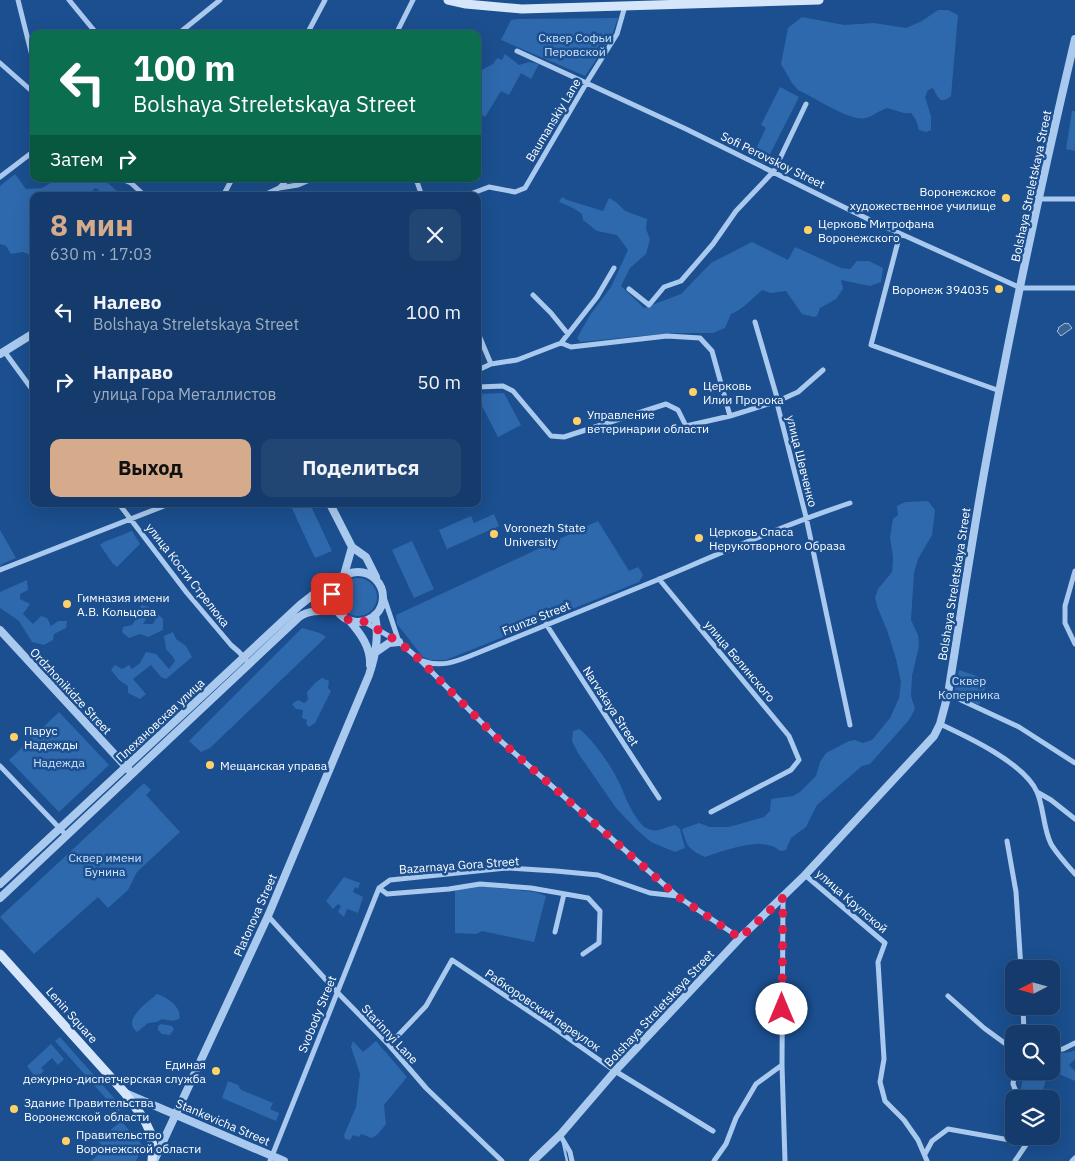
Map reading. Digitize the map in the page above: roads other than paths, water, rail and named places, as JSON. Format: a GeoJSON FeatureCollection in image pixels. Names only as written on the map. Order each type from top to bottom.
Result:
{"type":"FeatureCollection","features":[{"type":"Feature","properties":{"kind":"main road"},"geometry":{"type":"LineString","coordinates":[[448,0],[466,4],[517,9],[819,0]]}},
{"type":"Feature","properties":{"kind":"main road","name":"Lenin Square"},"geometry":{"type":"LineString","coordinates":[[0,954],[125,1093],[144,1119],[153,1147],[153,1161]]}},
{"type":"Feature","properties":{"kind":"street"},"geometry":{"type":"LineString","coordinates":[[18,0],[30,48]]}},
{"type":"Feature","properties":{"kind":"street"},"geometry":{"type":"LineString","coordinates":[[69,0],[94,30]]}},
{"type":"Feature","properties":{"kind":"street"},"geometry":{"type":"LineString","coordinates":[[183,30],[220,0]]}},
{"type":"Feature","properties":{"kind":"street"},"geometry":{"type":"LineString","coordinates":[[310,30],[325,0]]}},
{"type":"Feature","properties":{"kind":"street"},"geometry":{"type":"LineString","coordinates":[[398,30],[413,0]]}},
{"type":"Feature","properties":{"kind":"street","name":"Baumanskiy Lane"},"geometry":{"type":"LineString","coordinates":[[476,192],[489,187],[515,192],[525,188],[587,82],[618,34],[625,6]]}},
{"type":"Feature","properties":{"kind":"street","name":"Bolshaya Streletskaya Street"},"geometry":{"type":"LineString","coordinates":[[533,1161],[560,1136],[614,1071],[740,938],[805,875],[934,736],[940,724],[948,694],[984,473],[1000,391],[1048,152],[1075,39]]}},
{"type":"Feature","properties":{"kind":"street","name":"Sofi Perovskoy Street"},"geometry":{"type":"LineString","coordinates":[[517,51],[587,82],[774,171],[900,234],[1021,288]]}},
{"type":"Feature","properties":{"kind":"street"},"geometry":{"type":"LineString","coordinates":[[0,63],[30,89]]}},
{"type":"Feature","properties":{"kind":"street"},"geometry":{"type":"LineString","coordinates":[[629,289],[649,305],[664,287],[681,281],[713,244],[736,211],[774,171],[806,104]]}},
{"type":"Feature","properties":{"kind":"street"},"geometry":{"type":"LineString","coordinates":[[0,176],[30,154]]}},
{"type":"Feature","properties":{"kind":"street"},"geometry":{"type":"LineString","coordinates":[[130,182],[141,192]]}},
{"type":"Feature","properties":{"kind":"street"},"geometry":{"type":"LineString","coordinates":[[279,188],[285,182]]}},
{"type":"Feature","properties":{"kind":"street"},"geometry":{"type":"LineString","coordinates":[[270,192],[305,182]]}},
{"type":"Feature","properties":{"kind":"street"},"geometry":{"type":"LineString","coordinates":[[1038,199],[1075,199]]}},
{"type":"Feature","properties":{"kind":"street"},"geometry":{"type":"LineString","coordinates":[[900,234],[871,345],[1000,391]]}},
{"type":"Feature","properties":{"kind":"street"},"geometry":{"type":"LineString","coordinates":[[481,369],[491,364],[517,360],[561,343],[597,297],[614,268]]}},
{"type":"Feature","properties":{"kind":"street"},"geometry":{"type":"LineString","coordinates":[[1021,288],[1075,288]]}},
{"type":"Feature","properties":{"kind":"street"},"geometry":{"type":"LineString","coordinates":[[533,295],[568,334]]}},
{"type":"Feature","properties":{"kind":"street","name":"улица Шевченко"},"geometry":{"type":"LineString","coordinates":[[756,322],[778,401],[806,518],[850,724]]}},
{"type":"Feature","properties":{"kind":"street"},"geometry":{"type":"LineString","coordinates":[[30,335],[2,352],[30,387]]}},
{"type":"Feature","properties":{"kind":"street"},"geometry":{"type":"LineString","coordinates":[[561,343],[571,346],[667,336],[700,338],[712,351],[730,416]]}},
{"type":"Feature","properties":{"kind":"street"},"geometry":{"type":"LineString","coordinates":[[481,340],[491,364]]}},
{"type":"Feature","properties":{"kind":"street"},"geometry":{"type":"LineString","coordinates":[[481,388],[503,386],[513,391],[551,436],[564,438],[666,404],[678,410],[686,426],[730,416],[778,401],[798,392],[823,370]]}},
{"type":"Feature","properties":{"kind":"street","name":"Frunze Street"},"geometry":{"type":"LineString","coordinates":[[420,660],[433,665],[446,664],[475,654],[659,579],[724,550],[850,502]]}},
{"type":"Feature","properties":{"kind":"street","name":"улица Кости Стрелюка"},"geometry":{"type":"LineString","coordinates":[[122,507],[187,593],[246,661]]}},
{"type":"Feature","properties":{"kind":"street"},"geometry":{"type":"LineString","coordinates":[[0,570],[161,507]]}},
{"type":"Feature","properties":{"kind":"street"},"geometry":{"type":"LineString","coordinates":[[332,507],[352,547],[366,557],[378,581],[399,642]]}},
{"type":"Feature","properties":{"kind":"street"},"geometry":{"type":"LineString","coordinates":[[352,547],[342,577],[332,594],[337,611],[349,620],[363,621],[399,642],[420,660],[495,736],[677,896],[740,938]]}},
{"type":"Feature","properties":{"kind":"street"},"geometry":{"type":"LineString","coordinates":[[342,577],[352,572],[361,571],[378,581]]}},
{"type":"Feature","properties":{"kind":"street"},"geometry":{"type":"LineString","coordinates":[[1075,571],[1065,606],[1065,623],[1075,644]]}},
{"type":"Feature","properties":{"kind":"street","name":"Плехановская улица"},"geometry":{"type":"LineString","coordinates":[[0,898],[133,774],[312,595],[327,584],[342,577]]}},
{"type":"Feature","properties":{"kind":"street","name":"улица Белинского"},"geometry":{"type":"LineString","coordinates":[[659,579],[789,736],[800,760],[791,770],[711,812]]}},
{"type":"Feature","properties":{"kind":"street"},"geometry":{"type":"LineString","coordinates":[[363,621],[375,615],[381,607],[383,594]]}},
{"type":"Feature","properties":{"kind":"street","name":"Плехановская улица"},"geometry":{"type":"LineString","coordinates":[[0,884],[126,767],[246,661],[303,614],[337,611]]}},
{"type":"Feature","properties":{"kind":"street","name":"Platonova Street"},"geometry":{"type":"LineString","coordinates":[[153,1161],[268,916],[369,675],[376,652],[378,629],[375,615]]}},
{"type":"Feature","properties":{"kind":"street","name":"Platonova Street"},"geometry":{"type":"LineString","coordinates":[[349,620],[360,633],[366,646],[370,660],[369,675]]}},
{"type":"Feature","properties":{"kind":"street","name":"Narvskaya Street"},"geometry":{"type":"LineString","coordinates":[[546,624],[660,798]]}},
{"type":"Feature","properties":{"kind":"street","name":"Ordzhonikidze Street"},"geometry":{"type":"LineString","coordinates":[[0,630],[133,774]]}},
{"type":"Feature","properties":{"kind":"street"},"geometry":{"type":"LineString","coordinates":[[376,652],[389,643],[399,642]]}},
{"type":"Feature","properties":{"kind":"street"},"geometry":{"type":"LineString","coordinates":[[948,694],[1019,727],[1075,763]]}},
{"type":"Feature","properties":{"kind":"street"},"geometry":{"type":"LineString","coordinates":[[940,724],[1000,756],[1031,783],[1037,792],[1051,843],[1075,874]]}},
{"type":"Feature","properties":{"kind":"street"},"geometry":{"type":"LineString","coordinates":[[0,766],[67,836]]}},
{"type":"Feature","properties":{"kind":"street"},"geometry":{"type":"LineString","coordinates":[[1037,792],[1052,800],[1075,819]]}},
{"type":"Feature","properties":{"kind":"street"},"geometry":{"type":"LineString","coordinates":[[1007,841],[1016,892],[1020,960]]}},
{"type":"Feature","properties":{"kind":"street","name":"Bazarnaya Gora Street"},"geometry":{"type":"LineString","coordinates":[[379,888],[390,880],[506,868],[598,875],[650,893],[677,896]]}},
{"type":"Feature","properties":{"kind":"street","name":"улица Крупской"},"geometry":{"type":"LineString","coordinates":[[805,875],[885,943],[878,962],[884,1059],[880,1082],[884,1101],[904,1120],[925,1154]]}},
{"type":"Feature","properties":{"kind":"street"},"geometry":{"type":"LineString","coordinates":[[379,888],[387,894],[449,889],[480,884],[531,888],[588,898],[600,911],[600,943],[583,954]]}},
{"type":"Feature","properties":{"kind":"street","name":"Svobody Street"},"geometry":{"type":"LineString","coordinates":[[272,1158],[379,888]]}},
{"type":"Feature","properties":{"kind":"street"},"geometry":{"type":"LineString","coordinates":[[555,932],[564,894]]}},
{"type":"Feature","properties":{"kind":"street"},"geometry":{"type":"LineString","coordinates":[[783,898],[782,1065],[784,1161]]}},
{"type":"Feature","properties":{"kind":"street","name":"Starinnyi Lane"},"geometry":{"type":"LineString","coordinates":[[268,916],[337,992],[389,1045],[426,1088],[502,1161]]}},
{"type":"Feature","properties":{"kind":"street","name":"Рабкоровский переулок"},"geometry":{"type":"LineString","coordinates":[[389,1045],[426,1006],[452,960],[551,1026],[614,1071],[713,1131]]}},
{"type":"Feature","properties":{"kind":"street"},"geometry":{"type":"LineString","coordinates":[[948,996],[984,1028],[1005,1043]]}},
{"type":"Feature","properties":{"kind":"street"},"geometry":{"type":"LineString","coordinates":[[1060,1049],[1075,1043]]}},
{"type":"Feature","properties":{"kind":"street"},"geometry":{"type":"LineString","coordinates":[[714,1161],[726,1144],[736,1118],[756,1084],[782,1065]]}},
{"type":"Feature","properties":{"kind":"street","name":"Stankevicha Street"},"geometry":{"type":"LineString","coordinates":[[125,1093],[272,1158],[284,1161]]}},
{"type":"Feature","properties":{"kind":"street"},"geometry":{"type":"LineString","coordinates":[[927,1161],[925,1154],[932,1141],[948,1129],[1005,1139]]}},
{"type":"Feature","properties":{"kind":"street"},"geometry":{"type":"LineString","coordinates":[[560,1136],[570,1152],[572,1161]]}},
{"type":"Feature","properties":{"kind":"street"},"geometry":{"type":"LineString","coordinates":[[1015,1161],[1025,1145]]}},
{"type":"Feature","properties":{"kind":"street"},"geometry":{"type":"LineString","coordinates":[[1072,1161],[1075,1158]]}},
{"type":"Feature","properties":{"kind":"waterway"},"geometry":{"type":"LineString","coordinates":[[563,1143],[567,1161]]}},
{"type":"Feature","properties":{"kind":"place","name":"Воронежское художественное училище"},"geometry":{"type":"Point","coordinates":[1006,198]}},
{"type":"Feature","properties":{"kind":"place","name":"Церковь Митрофана Воронежского"},"geometry":{"type":"Point","coordinates":[808,230]}},
{"type":"Feature","properties":{"kind":"place","name":"Воронеж 394035"},"geometry":{"type":"Point","coordinates":[999,289]}},
{"type":"Feature","properties":{"kind":"place","name":"Церковь Илии Пророка"},"geometry":{"type":"Point","coordinates":[693,392]}},
{"type":"Feature","properties":{"kind":"place","name":"Управление ветеринарии области"},"geometry":{"type":"Point","coordinates":[577,421]}},
{"type":"Feature","properties":{"kind":"place","name":"Voronezh State University"},"geometry":{"type":"Point","coordinates":[494,534]}},
{"type":"Feature","properties":{"kind":"place","name":"Церковь Спаса Нерукотворного Образа"},"geometry":{"type":"Point","coordinates":[699,538]}},
{"type":"Feature","properties":{"kind":"place","name":"Гимназия имени А.В. Кольцова"},"geometry":{"type":"Point","coordinates":[67,604]}},
{"type":"Feature","properties":{"kind":"place","name":"Парус Надежды"},"geometry":{"type":"Point","coordinates":[14,737]}},
{"type":"Feature","properties":{"kind":"place","name":"Мещанская управа"},"geometry":{"type":"Point","coordinates":[210,765]}},
{"type":"Feature","properties":{"kind":"place","name":"Единая дежурно-диспетчерская служба"},"geometry":{"type":"Point","coordinates":[216,1071]}},
{"type":"Feature","properties":{"kind":"place","name":"Здание Правительства Воронежской области"},"geometry":{"type":"Point","coordinates":[14,1109]}},
{"type":"Feature","properties":{"kind":"place","name":"Правительство Воронежской области"},"geometry":{"type":"Point","coordinates":[66,1141]}},
{"type":"Feature","properties":{"kind":"park label","name":"Сквер Софьи Перовской"},"geometry":{"type":"Point","coordinates":[575,44]}},
{"type":"Feature","properties":{"kind":"park label","name":"Сквер Коперника"},"geometry":{"type":"Point","coordinates":[969,687]}},
{"type":"Feature","properties":{"kind":"park label","name":"Надежда"},"geometry":{"type":"Point","coordinates":[59,762]}},
{"type":"Feature","properties":{"kind":"park label","name":"Cквер имени Бунина"},"geometry":{"type":"Point","coordinates":[105,864]}}]}
